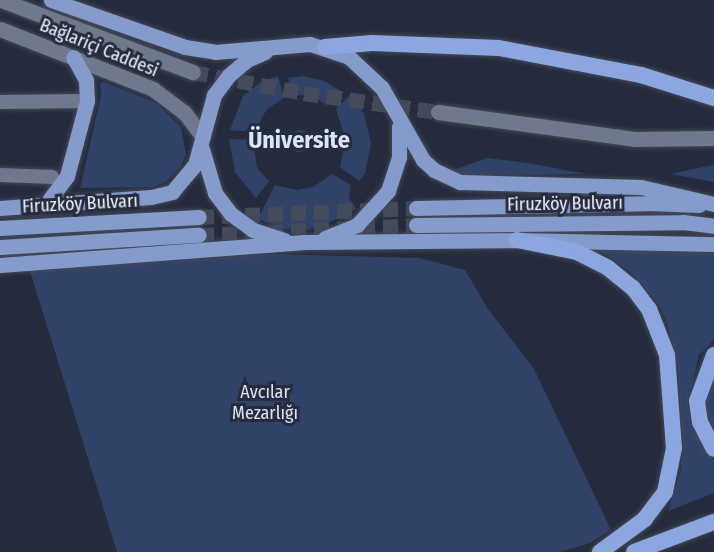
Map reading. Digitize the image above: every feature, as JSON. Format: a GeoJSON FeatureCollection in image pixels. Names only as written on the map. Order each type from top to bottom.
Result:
{"type":"FeatureCollection","features":[{"type":"Feature","properties":{"kind":"highway"},"geometry":{"type":"LineString","coordinates":[[325,47],[372,43],[499,48],[641,75],[714,98]]}},
{"type":"Feature","properties":{"kind":"highway"},"geometry":{"type":"LineString","coordinates":[[517,240],[577,252],[608,268],[633,288],[649,309],[667,355],[674,448],[665,492],[645,519],[600,552]]}},
{"type":"Feature","properties":{"kind":"highway"},"geometry":{"type":"LineString","coordinates":[[714,355],[697,401],[700,422],[714,449]]}},
{"type":"Feature","properties":{"kind":"highway"},"geometry":{"type":"LineString","coordinates":[[634,552],[714,522]]}},
{"type":"Feature","properties":{"kind":"main road","name":"Bağlariçi Caddesi"},"geometry":{"type":"LineString","coordinates":[[2,0],[193,72]]}},
{"type":"Feature","properties":{"kind":"main road"},"geometry":{"type":"LineString","coordinates":[[51,0],[185,47],[215,52],[276,47],[325,47],[349,57],[372,76],[423,160],[434,170],[460,182],[641,186],[714,205]]}},
{"type":"Feature","properties":{"kind":"main road","name":"Bağlariçi Caddesi"},"geometry":{"type":"LineString","coordinates":[[0,29],[134,80],[168,98],[184,112],[202,142]]}},
{"type":"Feature","properties":{"kind":"main road"},"geometry":{"type":"LineString","coordinates":[[0,208],[160,196],[180,185],[202,142],[214,94],[228,75],[247,60],[276,47]]}},
{"type":"Feature","properties":{"kind":"main road"},"geometry":{"type":"LineString","coordinates":[[46,204],[68,176],[87,101],[86,80],[73,57]]}},
{"type":"Feature","properties":{"kind":"main road"},"geometry":{"type":"LineString","coordinates":[[438,112],[634,139],[714,138]]}},
{"type":"Feature","properties":{"kind":"main road"},"geometry":{"type":"LineString","coordinates":[[202,142],[215,193],[231,214],[253,230],[278,240],[305,242],[332,237],[349,229],[378,205],[395,174],[401,141],[398,121]]}},
{"type":"Feature","properties":{"kind":"main road","name":"Firuzköy Bulvarı"},"geometry":{"type":"LineString","coordinates":[[416,208],[648,202],[714,205]]}},
{"type":"Feature","properties":{"kind":"main road","name":"Firuzköy Bulvarı"},"geometry":{"type":"LineString","coordinates":[[0,228],[199,217]]}},
{"type":"Feature","properties":{"kind":"main road","name":"Firuzköy Bulvarı"},"geometry":{"type":"LineString","coordinates":[[416,225],[683,222],[714,226]]}},
{"type":"Feature","properties":{"kind":"main road","name":"Firuzköy Bulvarı"},"geometry":{"type":"LineString","coordinates":[[0,247],[199,235]]}},
{"type":"Feature","properties":{"kind":"main road"},"geometry":{"type":"LineString","coordinates":[[0,266],[305,242],[517,240],[714,244]]}},
{"type":"Feature","properties":{"kind":"street"},"geometry":{"type":"LineString","coordinates":[[0,102],[87,101]]}},
{"type":"Feature","properties":{"kind":"street"},"geometry":{"type":"LineString","coordinates":[[0,175],[52,177]]}},
{"type":"Feature","properties":{"kind":"green space"},"geometry":{"type":"Polygon","coordinates":[[[278,76],[284,98],[267,109],[254,132],[230,130],[243,96],[261,82],[278,76]]]}},
{"type":"Feature","properties":{"kind":"green space"},"geometry":{"type":"Polygon","coordinates":[[[303,76],[324,81],[341,91],[327,105],[311,96],[292,94],[288,78],[303,76]]]}},
{"type":"Feature","properties":{"kind":"green space"},"geometry":{"type":"Polygon","coordinates":[[[104,82],[156,103],[181,127],[186,154],[181,166],[166,182],[152,187],[80,188],[101,96],[100,83],[104,82]]]}},
{"type":"Feature","properties":{"kind":"green space"},"geometry":{"type":"Polygon","coordinates":[[[350,95],[364,114],[371,143],[365,173],[359,181],[340,167],[346,141],[336,109],[350,95]]]}},
{"type":"Feature","properties":{"kind":"green space"},"geometry":{"type":"Polygon","coordinates":[[[300,130],[308,133],[311,141],[308,149],[300,152],[292,149],[289,141],[292,133],[300,130]]]}},
{"type":"Feature","properties":{"kind":"green space"},"geometry":{"type":"Polygon","coordinates":[[[229,139],[253,140],[257,168],[269,181],[256,198],[235,172],[229,139]]]}},
{"type":"Feature","properties":{"kind":"green space"},"geometry":{"type":"Polygon","coordinates":[[[487,158],[586,174],[462,175],[453,170],[487,158]]]}},
{"type":"Feature","properties":{"kind":"green space"},"geometry":{"type":"Polygon","coordinates":[[[714,165],[714,182],[671,174],[703,167],[714,165]]]}},
{"type":"Feature","properties":{"kind":"green space"},"geometry":{"type":"Polygon","coordinates":[[[332,174],[351,185],[349,198],[356,208],[350,214],[309,230],[285,229],[258,219],[275,185],[297,190],[313,187],[332,174]]]}},
{"type":"Feature","properties":{"kind":"green space"},"geometry":{"type":"Polygon","coordinates":[[[596,248],[714,253],[714,340],[699,355],[688,403],[691,425],[714,461],[714,493],[668,511],[681,471],[683,446],[678,372],[668,325],[659,305],[632,273],[596,248]]]}},
{"type":"Feature","properties":{"kind":"green space","name":"Avcılar Mezarlığı"},"geometry":{"type":"Polygon","coordinates":[[[269,254],[419,258],[465,270],[488,309],[534,369],[611,530],[590,543],[560,552],[117,552],[30,271],[269,254]]]}},
{"type":"Feature","properties":{"kind":"green space"},"geometry":{"type":"Polygon","coordinates":[[[714,368],[714,435],[705,405],[706,386],[714,368]]]}},
{"type":"Feature","properties":{"kind":"tunnel"},"geometry":{"type":"LineString","coordinates":[[193,72],[304,93],[438,112]]}},
{"type":"Feature","properties":{"kind":"tunnel"},"geometry":{"type":"LineString","coordinates":[[199,217],[416,208]]}},
{"type":"Feature","properties":{"kind":"tunnel"},"geometry":{"type":"LineString","coordinates":[[199,235],[416,225]]}},
{"type":"Feature","properties":{"kind":"district","name":"Üniversite"},"geometry":{"type":"Point","coordinates":[299,141]}}]}
